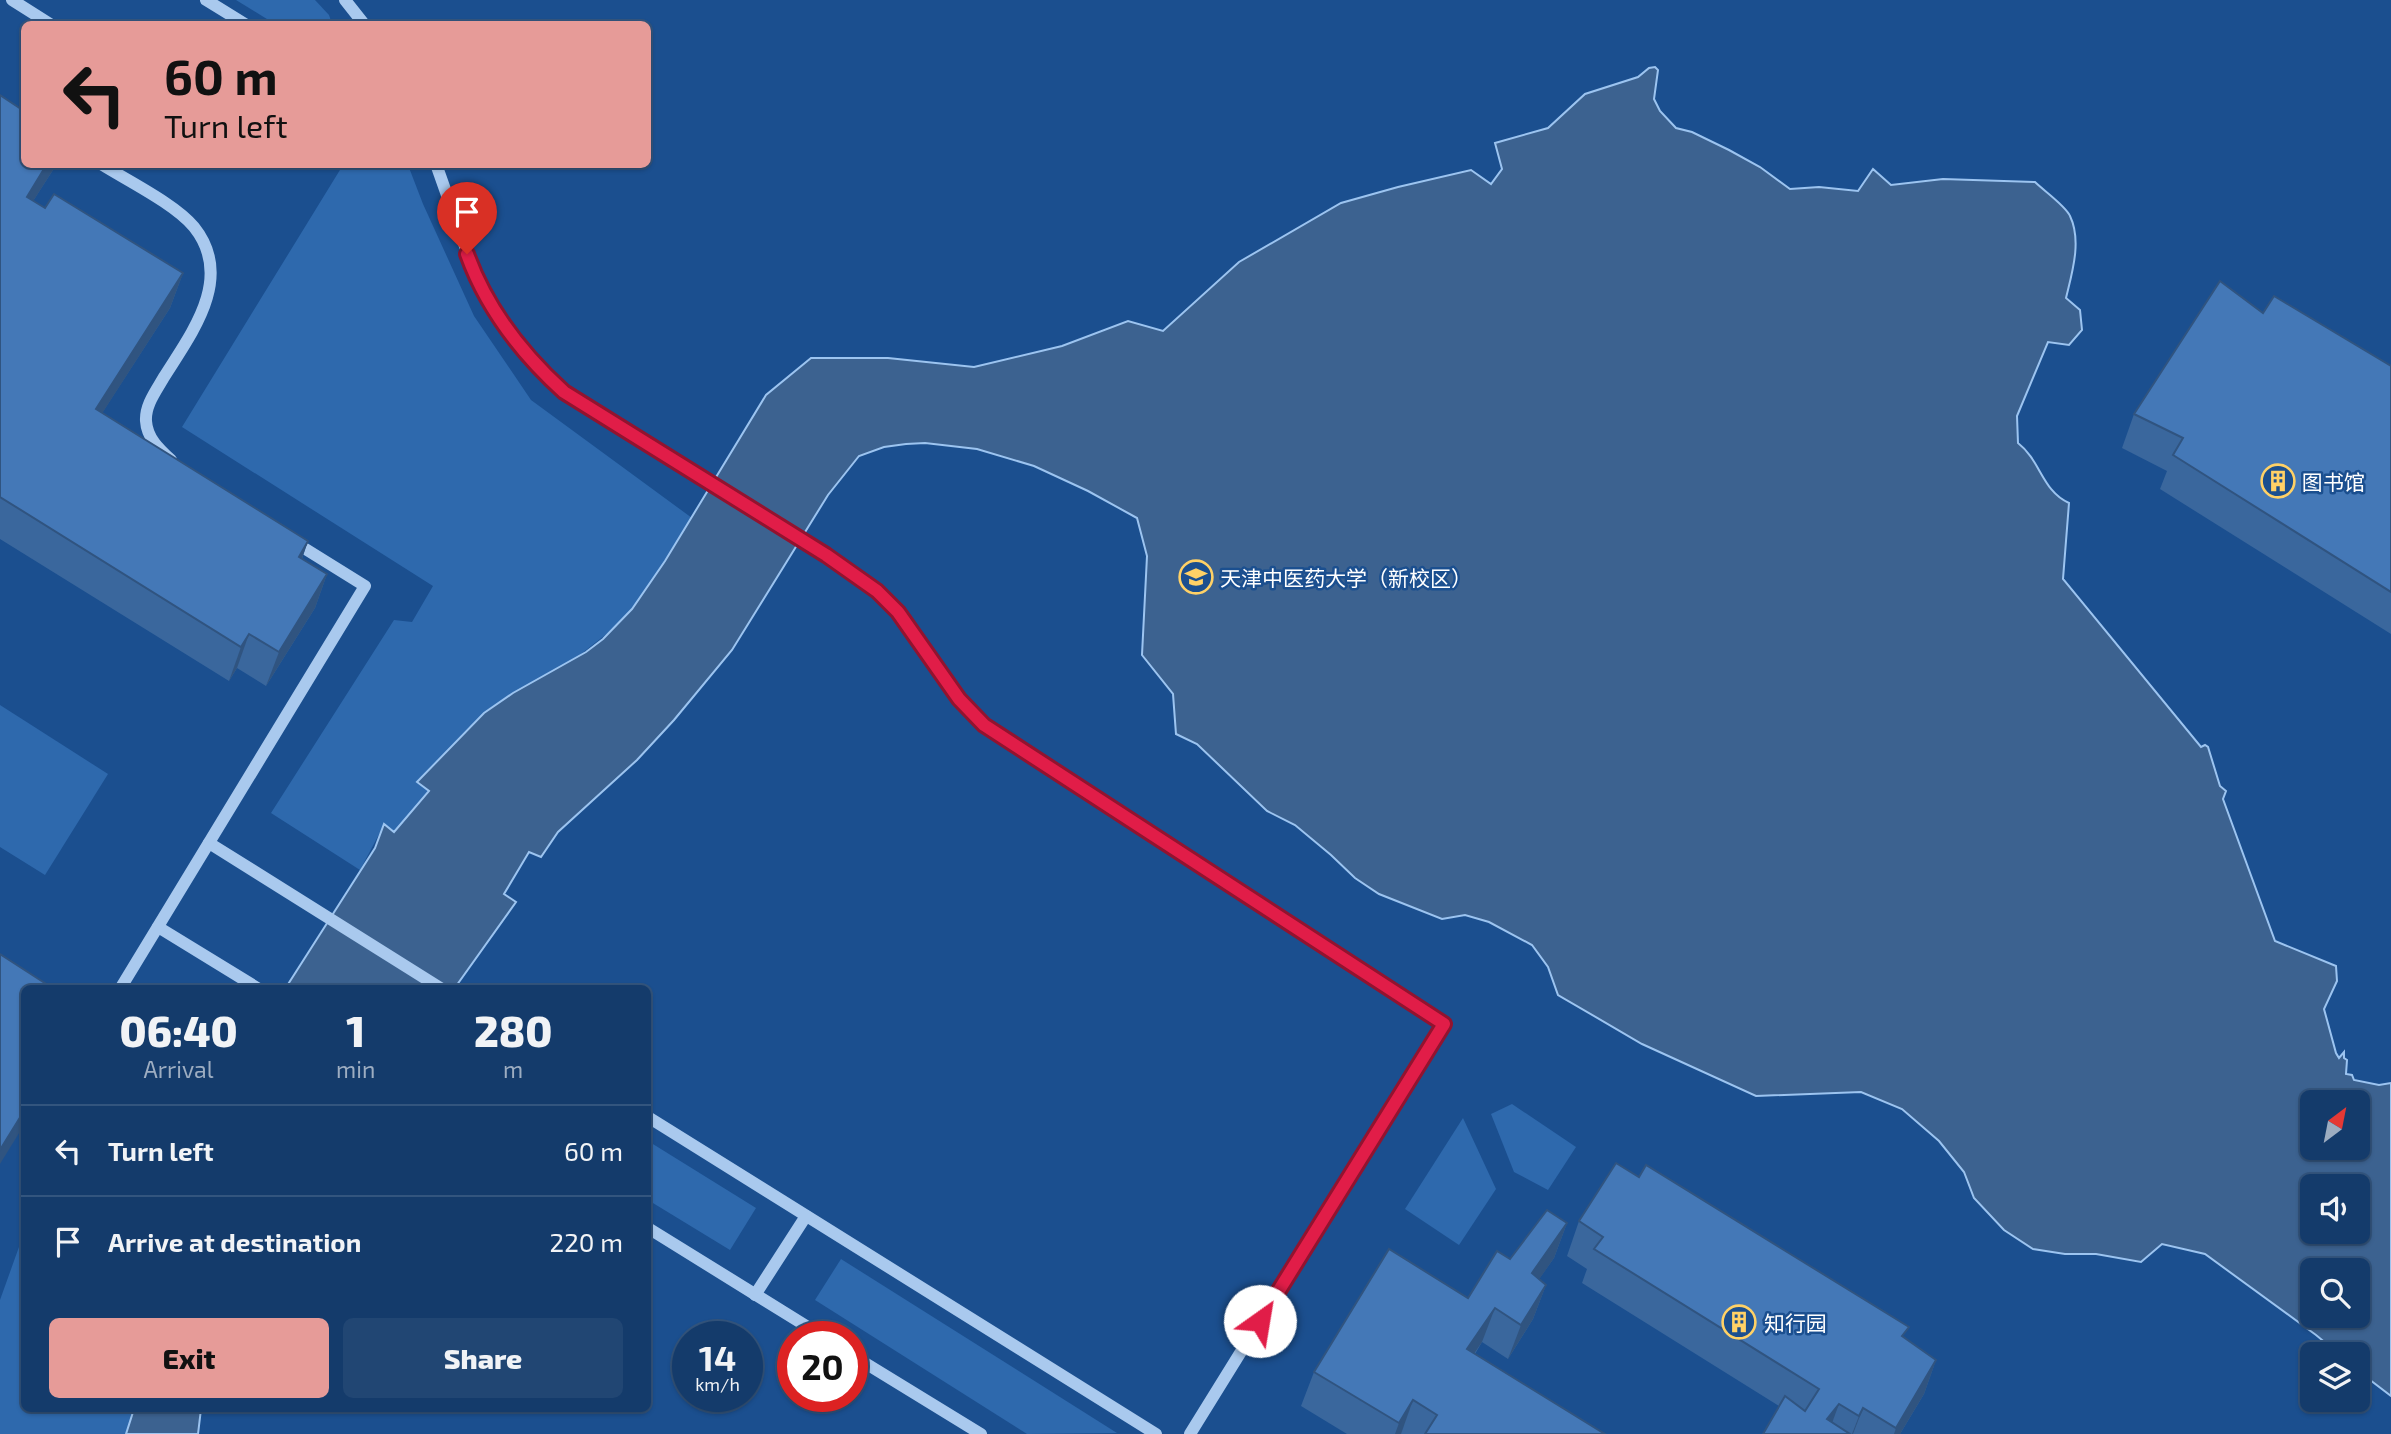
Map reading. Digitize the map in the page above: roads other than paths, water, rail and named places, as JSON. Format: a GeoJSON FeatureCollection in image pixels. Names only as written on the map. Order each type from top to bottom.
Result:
{"type":"FeatureCollection","features":[{"type":"Feature","properties":{"kind":"lane"},"geometry":{"type":"LineString","coordinates":[[12,0],[45,21]]}},
{"type":"Feature","properties":{"kind":"lane"},"geometry":{"type":"LineString","coordinates":[[206,0],[240,21]]}},
{"type":"Feature","properties":{"kind":"lane"},"geometry":{"type":"LineString","coordinates":[[345,0],[362,21]]}},
{"type":"Feature","properties":{"kind":"lane"},"geometry":{"type":"LineString","coordinates":[[107,168],[174,210],[194,228],[205,247],[211,268],[210,290],[203,313],[150,400],[146,420],[150,439],[179,467]]}},
{"type":"Feature","properties":{"kind":"lane"},"geometry":{"type":"LineString","coordinates":[[437,168],[478,283],[534,366],[564,392],[826,555],[877,591],[898,612],[959,699],[984,725],[1444,1024],[1190,1434]]}},
{"type":"Feature","properties":{"kind":"lane"},"geometry":{"type":"LineString","coordinates":[[122,985],[365,586],[282,534]]}},
{"type":"Feature","properties":{"kind":"lane"},"geometry":{"type":"LineString","coordinates":[[209,843],[436,985]]}},
{"type":"Feature","properties":{"kind":"lane"},"geometry":{"type":"LineString","coordinates":[[158,927],[252,985]]}},
{"type":"Feature","properties":{"kind":"lane"},"geometry":{"type":"LineString","coordinates":[[651,1119],[1156,1434]]}},
{"type":"Feature","properties":{"kind":"lane"},"geometry":{"type":"LineString","coordinates":[[755,1295],[806,1216]]}},
{"type":"Feature","properties":{"kind":"lane"},"geometry":{"type":"LineString","coordinates":[[651,1230],[798,1321]]}},
{"type":"Feature","properties":{"kind":"lane"},"geometry":{"type":"LineString","coordinates":[[868,1365],[981,1434]]}},
{"type":"Feature","properties":{"kind":"place","name":"图书馆"},"geometry":{"type":"Point","coordinates":[2278,481]}},
{"type":"Feature","properties":{"kind":"place","name":"天津中医药大学（新校区）"},"geometry":{"type":"Point","coordinates":[1196,577]}},
{"type":"Feature","properties":{"kind":"place","name":"知行园"},"geometry":{"type":"Point","coordinates":[1739,1322]}}]}
